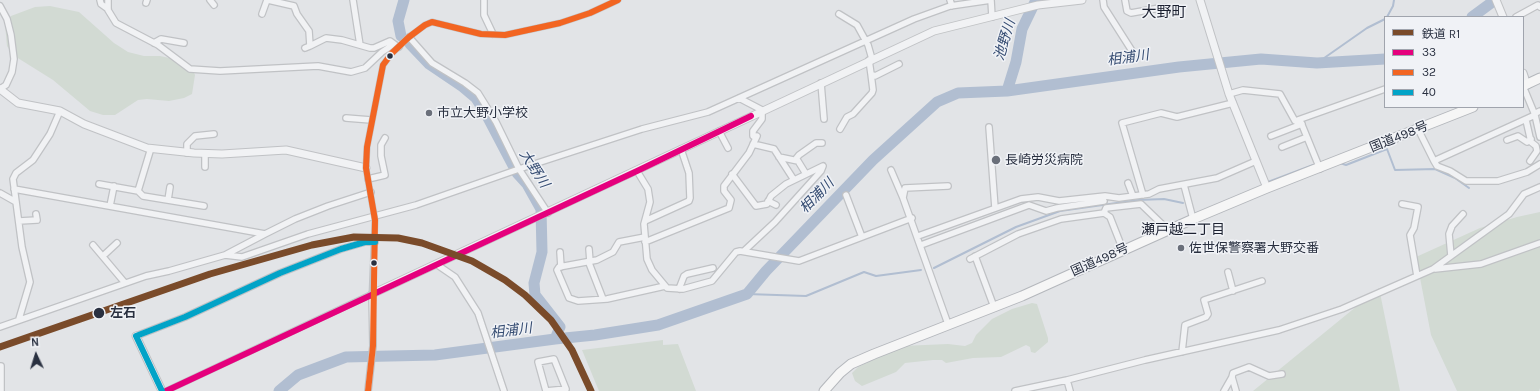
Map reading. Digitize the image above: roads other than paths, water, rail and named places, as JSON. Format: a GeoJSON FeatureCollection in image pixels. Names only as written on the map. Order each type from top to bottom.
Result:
{"type":"FeatureCollection","features":[{"type":"Feature","properties":{"kind":"highway"},"geometry":{"type":"LineString","coordinates":[[1524,86],[1540,78]]}},
{"type":"Feature","properties":{"kind":"highway","name":"国道498号"},"geometry":{"type":"LineString","coordinates":[[824,391],[840,373],[851,364],[948,324],[1022,296],[1168,230],[1267,188],[1471,108]]}},
{"type":"Feature","properties":{"kind":"main road"},"geometry":{"type":"LineString","coordinates":[[166,391],[372,294],[375,242],[371,192],[366,168],[367,147],[383,65],[396,45],[425,24],[432,22],[481,34],[505,35],[560,23],[590,13],[618,0]]}},
{"type":"Feature","properties":{"kind":"street"},"geometry":{"type":"LineString","coordinates":[[100,0],[101,4],[108,8]]}},
{"type":"Feature","properties":{"kind":"street"},"geometry":{"type":"LineString","coordinates":[[108,0],[108,8],[116,23],[154,43],[190,69],[220,71],[318,66],[351,72],[365,68],[382,52],[396,45],[390,41],[374,48],[326,38],[308,47],[309,31],[297,14],[295,3],[268,0],[262,14]]}},
{"type":"Feature","properties":{"kind":"street"},"geometry":{"type":"LineString","coordinates":[[353,0],[356,16],[356,28],[360,45]]}},
{"type":"Feature","properties":{"kind":"street"},"geometry":{"type":"LineString","coordinates":[[484,0],[484,15],[493,34]]}},
{"type":"Feature","properties":{"kind":"street"},"geometry":{"type":"LineString","coordinates":[[950,0],[952,6]]}},
{"type":"Feature","properties":{"kind":"street"},"geometry":{"type":"LineString","coordinates":[[225,255],[242,257],[308,234],[374,219],[519,169],[642,129],[708,112],[914,19],[952,6],[991,0],[992,17]]}},
{"type":"Feature","properties":{"kind":"street"},"geometry":{"type":"LineString","coordinates":[[368,391],[371,378],[373,346],[372,294],[548,213],[762,110],[934,31],[1038,5],[1082,0]]}},
{"type":"Feature","properties":{"kind":"street"},"geometry":{"type":"LineString","coordinates":[[1103,0],[1104,7],[1134,54]]}},
{"type":"Feature","properties":{"kind":"street"},"geometry":{"type":"LineString","coordinates":[[1125,0],[1127,10],[1131,13],[1165,7]]}},
{"type":"Feature","properties":{"kind":"street"},"geometry":{"type":"LineString","coordinates":[[1200,0],[1212,34],[1229,94],[1267,188]]}},
{"type":"Feature","properties":{"kind":"street"},"geometry":{"type":"LineString","coordinates":[[1496,0],[1503,16]]}},
{"type":"Feature","properties":{"kind":"street"},"geometry":{"type":"LineString","coordinates":[[0,6],[7,19],[14,59],[12,72],[6,85],[0,89],[18,103],[60,111],[84,124],[151,148],[186,153],[286,150],[366,168]]}},
{"type":"Feature","properties":{"kind":"street"},"geometry":{"type":"LineString","coordinates":[[1518,16],[1538,6],[1540,7]]}},
{"type":"Feature","properties":{"kind":"street"},"geometry":{"type":"LineString","coordinates":[[839,14],[857,25],[866,41],[871,60],[873,90],[853,114],[847,117],[840,128]]}},
{"type":"Feature","properties":{"kind":"street"},"geometry":{"type":"LineString","coordinates":[[409,37],[432,63],[478,93],[496,122],[519,169],[548,213]]}},
{"type":"Feature","properties":{"kind":"street"},"geometry":{"type":"LineString","coordinates":[[154,43],[161,39],[184,43]]}},
{"type":"Feature","properties":{"kind":"street"},"geometry":{"type":"LineString","coordinates":[[871,74],[875,76],[899,64]]}},
{"type":"Feature","properties":{"kind":"street"},"geometry":{"type":"LineString","coordinates":[[821,83],[824,119]]}},
{"type":"Feature","properties":{"kind":"street"},"geometry":{"type":"LineString","coordinates":[[1524,86],[1536,113],[1540,137]]}},
{"type":"Feature","properties":{"kind":"street"},"geometry":{"type":"LineString","coordinates":[[1271,136],[1301,122],[1384,89]]}},
{"type":"Feature","properties":{"kind":"street"},"geometry":{"type":"LineString","coordinates":[[1229,94],[1243,90],[1280,94],[1295,122],[1301,122]]}},
{"type":"Feature","properties":{"kind":"street"},"geometry":{"type":"LineString","coordinates":[[739,98],[762,110]]}},
{"type":"Feature","properties":{"kind":"street"},"geometry":{"type":"LineString","coordinates":[[1143,195],[1122,123],[1161,113],[1177,117],[1233,103]]}},
{"type":"Feature","properties":{"kind":"street"},"geometry":{"type":"LineString","coordinates":[[762,110],[762,119],[753,131],[753,136],[755,139],[774,149],[794,180]]}},
{"type":"Feature","properties":{"kind":"street"},"geometry":{"type":"LineString","coordinates":[[19,319],[30,282],[13,179],[16,173],[33,160],[50,134],[60,111]]}},
{"type":"Feature","properties":{"kind":"street"},"geometry":{"type":"LineString","coordinates":[[1434,161],[1526,120],[1536,113]]}},
{"type":"Feature","properties":{"kind":"street"},"geometry":{"type":"LineString","coordinates":[[346,118],[372,120]]}},
{"type":"Feature","properties":{"kind":"street"},"geometry":{"type":"LineString","coordinates":[[1526,120],[1530,139],[1536,146],[1537,151],[1530,161]]}},
{"type":"Feature","properties":{"kind":"street"},"geometry":{"type":"LineString","coordinates":[[1301,122],[1320,168]]}},
{"type":"Feature","properties":{"kind":"street"},"geometry":{"type":"LineString","coordinates":[[989,127],[995,208]]}},
{"type":"Feature","properties":{"kind":"street"},"geometry":{"type":"LineString","coordinates":[[1418,129],[1436,166],[1454,173],[1466,181],[1498,181],[1527,172],[1540,164]]}},
{"type":"Feature","properties":{"kind":"street"},"geometry":{"type":"LineString","coordinates":[[719,131],[728,148]]}},
{"type":"Feature","properties":{"kind":"street"},"geometry":{"type":"LineString","coordinates":[[186,153],[187,144],[196,136],[214,134]]}},
{"type":"Feature","properties":{"kind":"street"},"geometry":{"type":"LineString","coordinates":[[1507,140],[1518,136],[1527,142],[1530,139]]}},
{"type":"Feature","properties":{"kind":"street"},"geometry":{"type":"LineString","coordinates":[[1282,147],[1307,137]]}},
{"type":"Feature","properties":{"kind":"street"},"geometry":{"type":"LineString","coordinates":[[368,179],[385,175],[381,156],[381,144],[385,138]]}},
{"type":"Feature","properties":{"kind":"street"},"geometry":{"type":"LineString","coordinates":[[665,286],[604,299],[573,300],[570,298],[557,270],[561,267],[590,263],[606,256],[612,252],[619,242],[645,239],[729,208],[731,200],[724,191],[724,186],[749,153],[755,139]]}},
{"type":"Feature","properties":{"kind":"street"},"geometry":{"type":"LineString","coordinates":[[795,160],[799,155],[816,143],[822,143]]}},
{"type":"Feature","properties":{"kind":"street"},"geometry":{"type":"LineString","coordinates":[[138,191],[151,148]]}},
{"type":"Feature","properties":{"kind":"street"},"geometry":{"type":"LineString","coordinates":[[645,221],[689,201],[689,173],[681,150]]}},
{"type":"Feature","properties":{"kind":"street"},"geometry":{"type":"LineString","coordinates":[[205,153],[205,167]]}},
{"type":"Feature","properties":{"kind":"street"},"geometry":{"type":"LineString","coordinates":[[779,157],[798,161],[806,174]]}},
{"type":"Feature","properties":{"kind":"street"},"geometry":{"type":"LineString","coordinates":[[918,236],[1032,196],[1059,201],[1119,198],[1143,195],[1159,189],[1217,178],[1256,161]]}},
{"type":"Feature","properties":{"kind":"street"},"geometry":{"type":"LineString","coordinates":[[732,174],[756,206],[766,204],[771,196],[794,180],[823,166],[821,171],[775,222],[745,250]]}},
{"type":"Feature","properties":{"kind":"street"},"geometry":{"type":"LineString","coordinates":[[891,170],[912,218],[948,324]]}},
{"type":"Feature","properties":{"kind":"street"},"geometry":{"type":"LineString","coordinates":[[637,171],[648,189],[650,202],[645,221],[647,260],[652,270],[667,288],[679,289],[697,286],[712,281],[736,252],[745,250],[799,261],[912,218]]}},
{"type":"Feature","properties":{"kind":"street"},"geometry":{"type":"LineString","coordinates":[[1128,183],[1133,196]]}},
{"type":"Feature","properties":{"kind":"street"},"geometry":{"type":"LineString","coordinates":[[99,184],[138,191],[143,196],[204,206]]}},
{"type":"Feature","properties":{"kind":"street"},"geometry":{"type":"LineString","coordinates":[[1184,185],[1193,219]]}},
{"type":"Feature","properties":{"kind":"street"},"geometry":{"type":"LineString","coordinates":[[110,206],[114,186]]}},
{"type":"Feature","properties":{"kind":"street"},"geometry":{"type":"LineString","coordinates":[[903,198],[905,188],[948,186]]}},
{"type":"Feature","properties":{"kind":"street"},"geometry":{"type":"LineString","coordinates":[[168,200],[170,187]]}},
{"type":"Feature","properties":{"kind":"street"},"geometry":{"type":"LineString","coordinates":[[1015,391],[1067,380],[1144,360],[1230,342],[1293,326],[1342,309],[1433,269],[1509,214],[1524,194],[1540,187]]}},
{"type":"Feature","properties":{"kind":"street"},"geometry":{"type":"LineString","coordinates":[[14,189],[265,234]]}},
{"type":"Feature","properties":{"kind":"street"},"geometry":{"type":"LineString","coordinates":[[0,327],[19,319],[125,283],[225,255],[265,234],[321,208],[371,192]]}},
{"type":"Feature","properties":{"kind":"street"},"geometry":{"type":"LineString","coordinates":[[0,193],[16,202]]}},
{"type":"Feature","properties":{"kind":"street"},"geometry":{"type":"LineString","coordinates":[[846,195],[862,237]]}},
{"type":"Feature","properties":{"kind":"street"},"geometry":{"type":"LineString","coordinates":[[1104,199],[1105,211],[1110,217],[1123,250]]}},
{"type":"Feature","properties":{"kind":"street"},"geometry":{"type":"LineString","coordinates":[[921,245],[1029,204],[1046,211],[1104,199]]}},
{"type":"Feature","properties":{"kind":"street"},"geometry":{"type":"LineString","coordinates":[[768,201],[776,205]]}},
{"type":"Feature","properties":{"kind":"street"},"geometry":{"type":"LineString","coordinates":[[994,307],[973,258],[1018,234],[1054,221],[1141,204],[1168,230]]}},
{"type":"Feature","properties":{"kind":"street"},"geometry":{"type":"LineString","coordinates":[[1402,204],[1418,207],[1414,228],[1410,235],[1418,276]]}},
{"type":"Feature","properties":{"kind":"street"},"geometry":{"type":"LineString","coordinates":[[19,221],[37,220],[36,214]]}},
{"type":"Feature","properties":{"kind":"street"},"geometry":{"type":"LineString","coordinates":[[1451,256],[1450,234],[1452,226],[1463,214]]}},
{"type":"Feature","properties":{"kind":"street"},"geometry":{"type":"LineString","coordinates":[[162,391],[136,336],[185,317],[280,273],[341,249],[365,242],[375,242]]}},
{"type":"Feature","properties":{"kind":"street"},"geometry":{"type":"LineString","coordinates":[[103,256],[117,243]]}},
{"type":"Feature","properties":{"kind":"street"},"geometry":{"type":"LineString","coordinates":[[1433,269],[1481,264],[1540,243]]}},
{"type":"Feature","properties":{"kind":"street"},"geometry":{"type":"LineString","coordinates":[[93,246],[125,283]]}},
{"type":"Feature","properties":{"kind":"street"},"geometry":{"type":"LineString","coordinates":[[589,249],[590,263],[604,299]]}},
{"type":"Feature","properties":{"kind":"street"},"geometry":{"type":"LineString","coordinates":[[560,252],[561,267]]}},
{"type":"Feature","properties":{"kind":"street"},"geometry":{"type":"LineString","coordinates":[[436,264],[454,278],[478,313],[504,391]]}},
{"type":"Feature","properties":{"kind":"street"},"geometry":{"type":"LineString","coordinates":[[679,289],[684,276],[713,268]]}},
{"type":"Feature","properties":{"kind":"street"},"geometry":{"type":"LineString","coordinates":[[1228,272],[1233,291]]}},
{"type":"Feature","properties":{"kind":"street"},"geometry":{"type":"LineString","coordinates":[[1182,352],[1185,325],[1206,317],[1208,314],[1204,300],[1262,281]]}},
{"type":"Feature","properties":{"kind":"street"},"geometry":{"type":"LineString","coordinates":[[554,359],[566,389],[546,391],[538,362],[554,359]]}},
{"type":"Feature","properties":{"kind":"street"},"geometry":{"type":"LineString","coordinates":[[1,366],[1,391]]}},
{"type":"Feature","properties":{"kind":"street"},"geometry":{"type":"LineString","coordinates":[[1224,391],[1233,373],[1249,367],[1269,376],[1282,374]]}},
{"type":"Feature","properties":{"kind":"street"},"geometry":{"type":"LineString","coordinates":[[1232,377],[1236,391]]}},
{"type":"Feature","properties":{"kind":"street"},"geometry":{"type":"LineString","coordinates":[[1067,380],[1070,391]]}},
{"type":"Feature","properties":{"kind":"waterway","name":"大野川"},"geometry":{"type":"LineString","coordinates":[[401,36],[398,21],[404,0]]}},
{"type":"Feature","properties":{"kind":"waterway","name":"池野川"},"geometry":{"type":"LineString","coordinates":[[1007,91],[1016,62],[1022,29],[1036,0]]}},
{"type":"Feature","properties":{"kind":"waterway"},"geometry":{"type":"LineString","coordinates":[[1388,16],[1393,6],[1394,0]]}},
{"type":"Feature","properties":{"kind":"waterway","name":"相浦川"},"geometry":{"type":"LineString","coordinates":[[1473,16],[1495,0]]}},
{"type":"Feature","properties":{"kind":"waterway"},"geometry":{"type":"LineString","coordinates":[[1317,63],[1367,28],[1384,20]]}},
{"type":"Feature","properties":{"kind":"waterway","name":"大野川"},"geometry":{"type":"LineString","coordinates":[[410,44],[429,64],[463,87],[476,98],[517,173],[527,184],[541,209],[542,252],[534,283],[535,295],[560,327],[555,339]]}},
{"type":"Feature","properties":{"kind":"waterway","name":"相浦川"},"geometry":{"type":"LineString","coordinates":[[279,391],[298,375],[346,357],[435,355],[595,335],[658,325],[747,294],[766,271],[873,160],[937,102],[958,93],[1007,91],[1179,67],[1261,59],[1317,63],[1384,59]]}},
{"type":"Feature","properties":{"kind":"waterway"},"geometry":{"type":"LineString","coordinates":[[1340,163],[1346,165],[1387,149],[1395,170],[1435,169],[1455,178],[1469,188]]}},
{"type":"Feature","properties":{"kind":"waterway"},"geometry":{"type":"LineString","coordinates":[[1268,182],[1313,165]]}},
{"type":"Feature","properties":{"kind":"waterway"},"geometry":{"type":"LineString","coordinates":[[934,268],[1016,227],[1060,211],[1138,200],[1164,199],[1183,203]]}},
{"type":"Feature","properties":{"kind":"waterway"},"geometry":{"type":"LineString","coordinates":[[747,294],[806,296],[864,272],[876,276],[921,270]]}},
{"type":"Feature","properties":{"kind":"rail line","name":"R1"},"geometry":{"type":"LineString","coordinates":[[0,347],[210,274],[312,245],[354,237],[398,238],[422,243],[472,261],[505,280],[525,295],[551,320],[572,350],[591,391]]}},
{"type":"Feature","properties":{"kind":"place","name":"市立大野小学校"},"geometry":{"type":"Point","coordinates":[429,113]}},
{"type":"Feature","properties":{"kind":"place","name":"長崎労災病院"},"geometry":{"type":"Point","coordinates":[996,160]}},
{"type":"Feature","properties":{"kind":"place","name":"佐世保警察署大野交番"},"geometry":{"type":"Point","coordinates":[1181,248]}},
{"type":"Feature","properties":{"kind":"place","name":"左石"},"geometry":{"type":"Point","coordinates":[99,313]}},
{"type":"Feature","properties":{"kind":"district","name":"大野町"},"geometry":{"type":"Point","coordinates":[1164,13]}},
{"type":"Feature","properties":{"kind":"district","name":"瀬戸越二丁目"},"geometry":{"type":"Point","coordinates":[1183,230]}}]}
